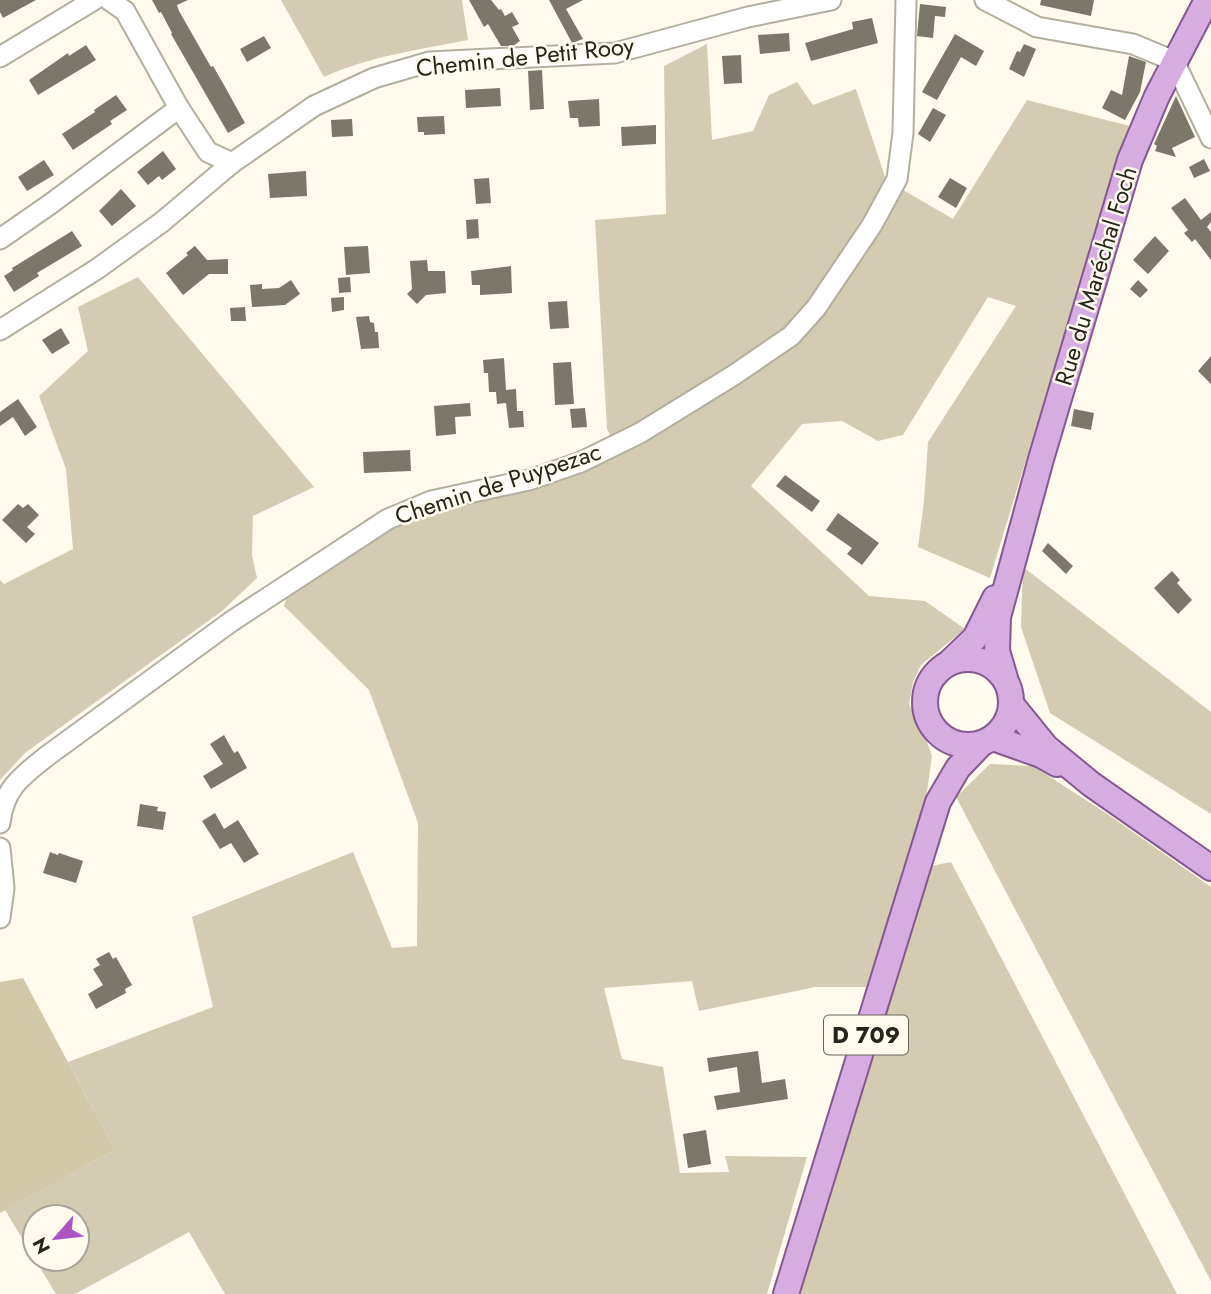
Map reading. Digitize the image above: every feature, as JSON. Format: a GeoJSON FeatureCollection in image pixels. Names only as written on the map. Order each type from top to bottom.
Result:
{"type":"FeatureCollection","features":[{"type":"Feature","properties":{"kind":"main road","name":"Rue du Maréchal Foch"},"geometry":{"type":"LineString","coordinates":[[1004,678],[997,651],[998,617],[1011,562],[1130,160],[1174,61],[1207,0]]}},
{"type":"Feature","properties":{"kind":"main road","name":"Rue du Maréchal Foch"},"geometry":{"type":"LineString","coordinates":[[951,661],[975,638],[1011,562]]}},
{"type":"Feature","properties":{"kind":"main road"},"geometry":{"type":"LineString","coordinates":[[975,658],[996,668],[1004,678],[1012,705],[1009,718],[1002,730],[987,741],[968,746],[956,744],[942,737],[931,726],[925,712],[925,696],[929,682],[938,670],[951,661],[975,658]]}},
{"type":"Feature","properties":{"kind":"main road"},"geometry":{"type":"LineString","coordinates":[[1012,705],[1046,747],[1091,784],[1211,868]]}},
{"type":"Feature","properties":{"kind":"main road","name":"D 709"},"geometry":{"type":"LineString","coordinates":[[785,1294],[938,802],[942,763],[937,731]]}},
{"type":"Feature","properties":{"kind":"main road"},"geometry":{"type":"LineString","coordinates":[[987,741],[1041,755],[1091,784]]}},
{"type":"Feature","properties":{"kind":"main road","name":"D 709"},"geometry":{"type":"LineString","coordinates":[[938,802],[958,768],[987,741]]}},
{"type":"Feature","properties":{"kind":"street"},"geometry":{"type":"LineString","coordinates":[[0,58],[94,0]]}},
{"type":"Feature","properties":{"kind":"street"},"geometry":{"type":"LineString","coordinates":[[109,0],[125,11],[179,108],[208,152],[232,163]]}},
{"type":"Feature","properties":{"kind":"street","name":"Chemin de Petit Rooy"},"geometry":{"type":"LineString","coordinates":[[0,330],[97,269],[162,222],[232,163],[314,106],[374,78],[429,62],[615,52],[748,17],[831,0]]}},
{"type":"Feature","properties":{"kind":"street","name":"Chemin de Puypezac"},"geometry":{"type":"LineString","coordinates":[[0,824],[3,804],[9,791],[23,775],[47,756],[232,621],[388,519],[431,501],[529,480],[581,462],[640,433],[791,336],[816,308],[872,225],[897,179],[903,133],[906,0]]}},
{"type":"Feature","properties":{"kind":"street"},"geometry":{"type":"LineString","coordinates":[[985,0],[1037,27],[1133,44],[1174,61],[1211,138]]}},
{"type":"Feature","properties":{"kind":"street"},"geometry":{"type":"LineString","coordinates":[[0,239],[179,108]]}},
{"type":"Feature","properties":{"kind":"street"},"geometry":{"type":"LineString","coordinates":[[0,848],[4,888],[0,918]]}},
{"type":"Feature","properties":{"kind":"shaded area"},"geometry":{"type":"Polygon","coordinates":[[[281,0],[462,0],[468,40],[376,59],[324,77],[281,0]]]}},
{"type":"Feature","properties":{"kind":"shaded area"},"geometry":{"type":"Polygon","coordinates":[[[707,44],[712,140],[753,131],[769,95],[797,82],[813,105],[856,89],[886,180],[953,219],[1027,100],[1134,127],[1088,256],[990,578],[918,547],[928,442],[1016,306],[988,297],[903,435],[878,441],[842,421],[802,424],[751,486],[869,596],[925,601],[965,629],[921,665],[913,682],[909,704],[932,756],[924,813],[866,987],[815,987],[699,1011],[692,981],[604,988],[622,1059],[663,1067],[680,1173],[729,1172],[725,1156],[807,1157],[767,1294],[225,1294],[189,1232],[75,1294],[56,1294],[43,1273],[91,1273],[91,1203],[21,1203],[21,1236],[5,1210],[115,1150],[68,1062],[213,1007],[192,917],[353,852],[392,948],[417,946],[418,823],[369,690],[284,606],[287,596],[379,534],[433,509],[619,452],[607,429],[595,220],[666,214],[664,66],[707,44]]]}},
{"type":"Feature","properties":{"kind":"shaded area"},"geometry":{"type":"Polygon","coordinates":[[[138,277],[314,487],[253,516],[252,555],[257,578],[222,611],[25,753],[0,780],[0,580],[4,584],[73,549],[66,469],[39,396],[88,351],[78,307],[138,277]]]}},
{"type":"Feature","properties":{"kind":"shaded area"},"geometry":{"type":"Polygon","coordinates":[[[1023,567],[1211,712],[1211,814],[1050,713],[1021,627],[1023,567]]]}},
{"type":"Feature","properties":{"kind":"shaded area"},"geometry":{"type":"Polygon","coordinates":[[[990,764],[1033,766],[1109,815],[1211,887],[1211,1281],[956,797],[990,764]]]}},
{"type":"Feature","properties":{"kind":"shaded area"},"geometry":{"type":"Polygon","coordinates":[[[951,862],[1177,1294],[800,1294],[931,866],[951,862]]]}},
{"type":"Feature","properties":{"kind":"shaded area"},"geometry":{"type":"Polygon","coordinates":[[[23,978],[115,1150],[0,1213],[0,982],[23,978]]]}},
{"type":"Feature","properties":{"kind":"building"},"geometry":{"type":"Polygon","coordinates":[[[0,0],[36,0],[3,18],[0,0]]]}},
{"type":"Feature","properties":{"kind":"building"},"geometry":{"type":"Polygon","coordinates":[[[152,0],[188,0],[177,5],[179,11],[245,123],[228,133],[152,0]]]}},
{"type":"Feature","properties":{"kind":"building"},"geometry":{"type":"Polygon","coordinates":[[[469,0],[491,0],[505,16],[512,12],[519,24],[512,27],[520,41],[513,46],[501,46],[488,24],[484,27],[469,0]]]}},
{"type":"Feature","properties":{"kind":"building"},"geometry":{"type":"Polygon","coordinates":[[[549,0],[583,0],[566,9],[583,39],[572,43],[549,0]]]}},
{"type":"Feature","properties":{"kind":"building"},"geometry":{"type":"Polygon","coordinates":[[[1041,0],[1094,0],[1091,16],[1040,5],[1041,0]]]}},
{"type":"Feature","properties":{"kind":"building"},"geometry":{"type":"Polygon","coordinates":[[[920,4],[946,7],[945,17],[935,16],[933,38],[917,36],[920,4]]]}},
{"type":"Feature","properties":{"kind":"building"},"geometry":{"type":"Polygon","coordinates":[[[872,18],[878,43],[811,61],[805,43],[853,29],[852,22],[872,18]]]}},
{"type":"Feature","properties":{"kind":"building"},"geometry":{"type":"Polygon","coordinates":[[[789,33],[790,51],[760,54],[758,35],[789,33]]]}},
{"type":"Feature","properties":{"kind":"building"},"geometry":{"type":"Polygon","coordinates":[[[955,34],[984,51],[976,66],[961,57],[937,100],[922,92],[955,34]]]}},
{"type":"Feature","properties":{"kind":"building"},"geometry":{"type":"Polygon","coordinates":[[[264,36],[271,48],[247,62],[240,49],[264,36]]]}},
{"type":"Feature","properties":{"kind":"building"},"geometry":{"type":"Polygon","coordinates":[[[1024,44],[1036,49],[1024,77],[1009,69],[1017,51],[1020,52],[1024,44]]]}},
{"type":"Feature","properties":{"kind":"building"},"geometry":{"type":"Polygon","coordinates":[[[86,45],[96,60],[38,95],[29,80],[68,53],[69,56],[86,45]]]}},
{"type":"Feature","properties":{"kind":"building"},"geometry":{"type":"Polygon","coordinates":[[[741,55],[742,83],[724,84],[722,56],[741,55]]]}},
{"type":"Feature","properties":{"kind":"building"},"geometry":{"type":"Polygon","coordinates":[[[1129,56],[1146,62],[1140,92],[1125,120],[1102,108],[1111,90],[1122,95],[1129,56]]]}},
{"type":"Feature","properties":{"kind":"building"},"geometry":{"type":"Polygon","coordinates":[[[542,70],[544,109],[530,110],[528,71],[542,70]]]}},
{"type":"Feature","properties":{"kind":"building"},"geometry":{"type":"Polygon","coordinates":[[[500,88],[501,106],[466,108],[465,90],[500,88]]]}},
{"type":"Feature","properties":{"kind":"building"},"geometry":{"type":"Polygon","coordinates":[[[116,95],[127,110],[110,121],[112,124],[73,150],[62,134],[116,95]]]}},
{"type":"Feature","properties":{"kind":"building"},"geometry":{"type":"Polygon","coordinates":[[[1176,96],[1195,137],[1172,148],[1176,157],[1155,151],[1157,146],[1154,144],[1176,96]]]}},
{"type":"Feature","properties":{"kind":"building"},"geometry":{"type":"Polygon","coordinates":[[[599,99],[600,126],[579,127],[578,118],[570,118],[568,101],[599,99]]]}},
{"type":"Feature","properties":{"kind":"building"},"geometry":{"type":"Polygon","coordinates":[[[933,108],[946,115],[930,142],[918,134],[933,108]]]}},
{"type":"Feature","properties":{"kind":"building"},"geometry":{"type":"Polygon","coordinates":[[[444,116],[445,134],[424,135],[424,132],[418,132],[417,117],[444,116]]]}},
{"type":"Feature","properties":{"kind":"building"},"geometry":{"type":"Polygon","coordinates":[[[352,119],[353,136],[332,137],[331,120],[352,119]]]}},
{"type":"Feature","properties":{"kind":"building"},"geometry":{"type":"Polygon","coordinates":[[[656,125],[656,144],[622,146],[621,127],[656,125]]]}},
{"type":"Feature","properties":{"kind":"building"},"geometry":{"type":"Polygon","coordinates":[[[163,151],[176,169],[162,180],[159,176],[148,185],[137,172],[163,151]]]}},
{"type":"Feature","properties":{"kind":"building"},"geometry":{"type":"Polygon","coordinates":[[[1204,159],[1210,171],[1194,178],[1189,167],[1204,159]]]}},
{"type":"Feature","properties":{"kind":"building"},"geometry":{"type":"Polygon","coordinates":[[[44,160],[54,175],[27,191],[18,177],[44,160]]]}},
{"type":"Feature","properties":{"kind":"building"},"geometry":{"type":"Polygon","coordinates":[[[306,171],[307,196],[270,198],[268,174],[306,171]]]}},
{"type":"Feature","properties":{"kind":"building"},"geometry":{"type":"Polygon","coordinates":[[[489,178],[491,203],[476,204],[474,179],[489,178]]]}},
{"type":"Feature","properties":{"kind":"building"},"geometry":{"type":"Polygon","coordinates":[[[950,178],[967,188],[956,208],[938,197],[950,178]]]}},
{"type":"Feature","properties":{"kind":"building"},"geometry":{"type":"Polygon","coordinates":[[[121,189],[136,206],[112,226],[99,211],[121,189]]]}},
{"type":"Feature","properties":{"kind":"building"},"geometry":{"type":"Polygon","coordinates":[[[1185,198],[1201,220],[1211,212],[1211,222],[1207,227],[1211,232],[1211,260],[1195,239],[1192,242],[1184,233],[1188,230],[1171,208],[1185,198]]]}},
{"type":"Feature","properties":{"kind":"building"},"geometry":{"type":"Polygon","coordinates":[[[478,219],[479,238],[467,239],[466,220],[478,219]]]}},
{"type":"Feature","properties":{"kind":"building"},"geometry":{"type":"Polygon","coordinates":[[[72,231],[82,246],[37,273],[39,276],[14,292],[4,276],[13,270],[12,268],[72,231]]]}},
{"type":"Feature","properties":{"kind":"building"},"geometry":{"type":"Polygon","coordinates":[[[1155,236],[1169,251],[1148,274],[1133,260],[1155,236]]]}},
{"type":"Feature","properties":{"kind":"building"},"geometry":{"type":"Polygon","coordinates":[[[195,246],[207,260],[228,259],[228,274],[209,274],[183,295],[166,273],[195,246]]]}},
{"type":"Feature","properties":{"kind":"building"},"geometry":{"type":"Polygon","coordinates":[[[368,246],[370,273],[346,275],[344,247],[368,246]]]}},
{"type":"Feature","properties":{"kind":"building"},"geometry":{"type":"Polygon","coordinates":[[[427,260],[428,271],[445,271],[446,293],[426,295],[417,304],[407,294],[412,289],[410,261],[427,260]]]}},
{"type":"Feature","properties":{"kind":"building"},"geometry":{"type":"Polygon","coordinates":[[[511,266],[512,293],[480,295],[480,285],[472,285],[471,271],[511,266]]]}},
{"type":"Feature","properties":{"kind":"building"},"geometry":{"type":"Polygon","coordinates":[[[350,277],[351,292],[339,293],[338,278],[350,277]]]}},
{"type":"Feature","properties":{"kind":"building"},"geometry":{"type":"Polygon","coordinates":[[[291,280],[300,294],[285,305],[252,307],[250,285],[262,284],[262,289],[279,288],[291,280]]]}},
{"type":"Feature","properties":{"kind":"building"},"geometry":{"type":"Polygon","coordinates":[[[1138,280],[1148,290],[1140,298],[1130,289],[1138,280]]]}},
{"type":"Feature","properties":{"kind":"building"},"geometry":{"type":"Polygon","coordinates":[[[344,297],[344,310],[332,312],[331,298],[344,297]]]}},
{"type":"Feature","properties":{"kind":"building"},"geometry":{"type":"Polygon","coordinates":[[[567,301],[569,328],[550,329],[548,302],[567,301]]]}},
{"type":"Feature","properties":{"kind":"building"},"geometry":{"type":"Polygon","coordinates":[[[245,307],[246,321],[231,321],[230,308],[245,307]]]}},
{"type":"Feature","properties":{"kind":"building"},"geometry":{"type":"Polygon","coordinates":[[[369,316],[370,322],[374,323],[375,332],[378,332],[379,348],[361,349],[356,317],[369,316]]]}},
{"type":"Feature","properties":{"kind":"building"},"geometry":{"type":"Polygon","coordinates":[[[61,328],[70,343],[52,354],[42,340],[61,328]]]}},
{"type":"Feature","properties":{"kind":"building"},"geometry":{"type":"Polygon","coordinates":[[[1211,356],[1211,384],[1198,371],[1211,356]]]}},
{"type":"Feature","properties":{"kind":"building"},"geometry":{"type":"Polygon","coordinates":[[[504,358],[506,390],[516,389],[517,411],[523,411],[524,427],[509,428],[506,403],[497,404],[496,392],[489,392],[488,373],[484,373],[483,360],[504,358]]]}},
{"type":"Feature","properties":{"kind":"building"},"geometry":{"type":"Polygon","coordinates":[[[571,362],[574,404],[555,405],[553,363],[571,362]]]}},
{"type":"Feature","properties":{"kind":"building"},"geometry":{"type":"Polygon","coordinates":[[[18,399],[37,427],[25,436],[13,417],[0,426],[0,412],[18,399]]]}},
{"type":"Feature","properties":{"kind":"building"},"geometry":{"type":"Polygon","coordinates":[[[470,403],[471,416],[455,417],[456,434],[436,436],[434,406],[470,403]]]}},
{"type":"Feature","properties":{"kind":"building"},"geometry":{"type":"Polygon","coordinates":[[[585,408],[587,427],[572,428],[570,409],[585,408]]]}},
{"type":"Feature","properties":{"kind":"building"},"geometry":{"type":"Polygon","coordinates":[[[1074,409],[1094,413],[1091,430],[1071,426],[1074,409]]]}},
{"type":"Feature","properties":{"kind":"building"},"geometry":{"type":"Polygon","coordinates":[[[410,450],[411,471],[364,473],[363,452],[410,450]]]}},
{"type":"Feature","properties":{"kind":"building"},"geometry":{"type":"Polygon","coordinates":[[[785,475],[820,501],[812,512],[776,486],[785,475]]]}},
{"type":"Feature","properties":{"kind":"building"},"geometry":{"type":"Polygon","coordinates":[[[18,504],[23,508],[28,504],[39,515],[27,527],[35,534],[26,543],[2,520],[18,504]]]}},
{"type":"Feature","properties":{"kind":"building"},"geometry":{"type":"Polygon","coordinates":[[[838,513],[879,543],[862,565],[847,554],[852,548],[826,530],[838,513]]]}},
{"type":"Feature","properties":{"kind":"building"},"geometry":{"type":"Polygon","coordinates":[[[1048,543],[1073,566],[1066,574],[1042,551],[1048,543]]]}},
{"type":"Feature","properties":{"kind":"building"},"geometry":{"type":"Polygon","coordinates":[[[1172,571],[1180,580],[1177,583],[1192,600],[1178,614],[1154,588],[1172,571]]]}},
{"type":"Feature","properties":{"kind":"building"},"geometry":{"type":"Polygon","coordinates":[[[224,735],[234,753],[238,751],[247,768],[211,789],[203,776],[223,764],[210,744],[224,735]]]}},
{"type":"Feature","properties":{"kind":"building"},"geometry":{"type":"Polygon","coordinates":[[[140,804],[158,807],[157,811],[166,812],[163,830],[137,826],[140,804]]]}},
{"type":"Feature","properties":{"kind":"building"},"geometry":{"type":"Polygon","coordinates":[[[215,813],[224,829],[238,820],[259,854],[244,863],[231,843],[220,849],[202,821],[215,813]]]}},
{"type":"Feature","properties":{"kind":"building"},"geometry":{"type":"Polygon","coordinates":[[[50,852],[83,861],[76,883],[43,873],[50,852]]]}},
{"type":"Feature","properties":{"kind":"building"},"geometry":{"type":"Polygon","coordinates":[[[109,952],[113,959],[116,957],[132,985],[125,989],[126,993],[96,1009],[88,994],[103,985],[93,969],[100,965],[96,959],[109,952]]]}},
{"type":"Feature","properties":{"kind":"building"},"geometry":{"type":"Polygon","coordinates":[[[758,1051],[762,1083],[785,1079],[788,1099],[717,1110],[714,1096],[740,1092],[737,1067],[709,1072],[707,1058],[758,1051]]]}},
{"type":"Feature","properties":{"kind":"building"},"geometry":{"type":"Polygon","coordinates":[[[706,1130],[711,1164],[688,1168],[683,1134],[706,1130]]]}}]}
